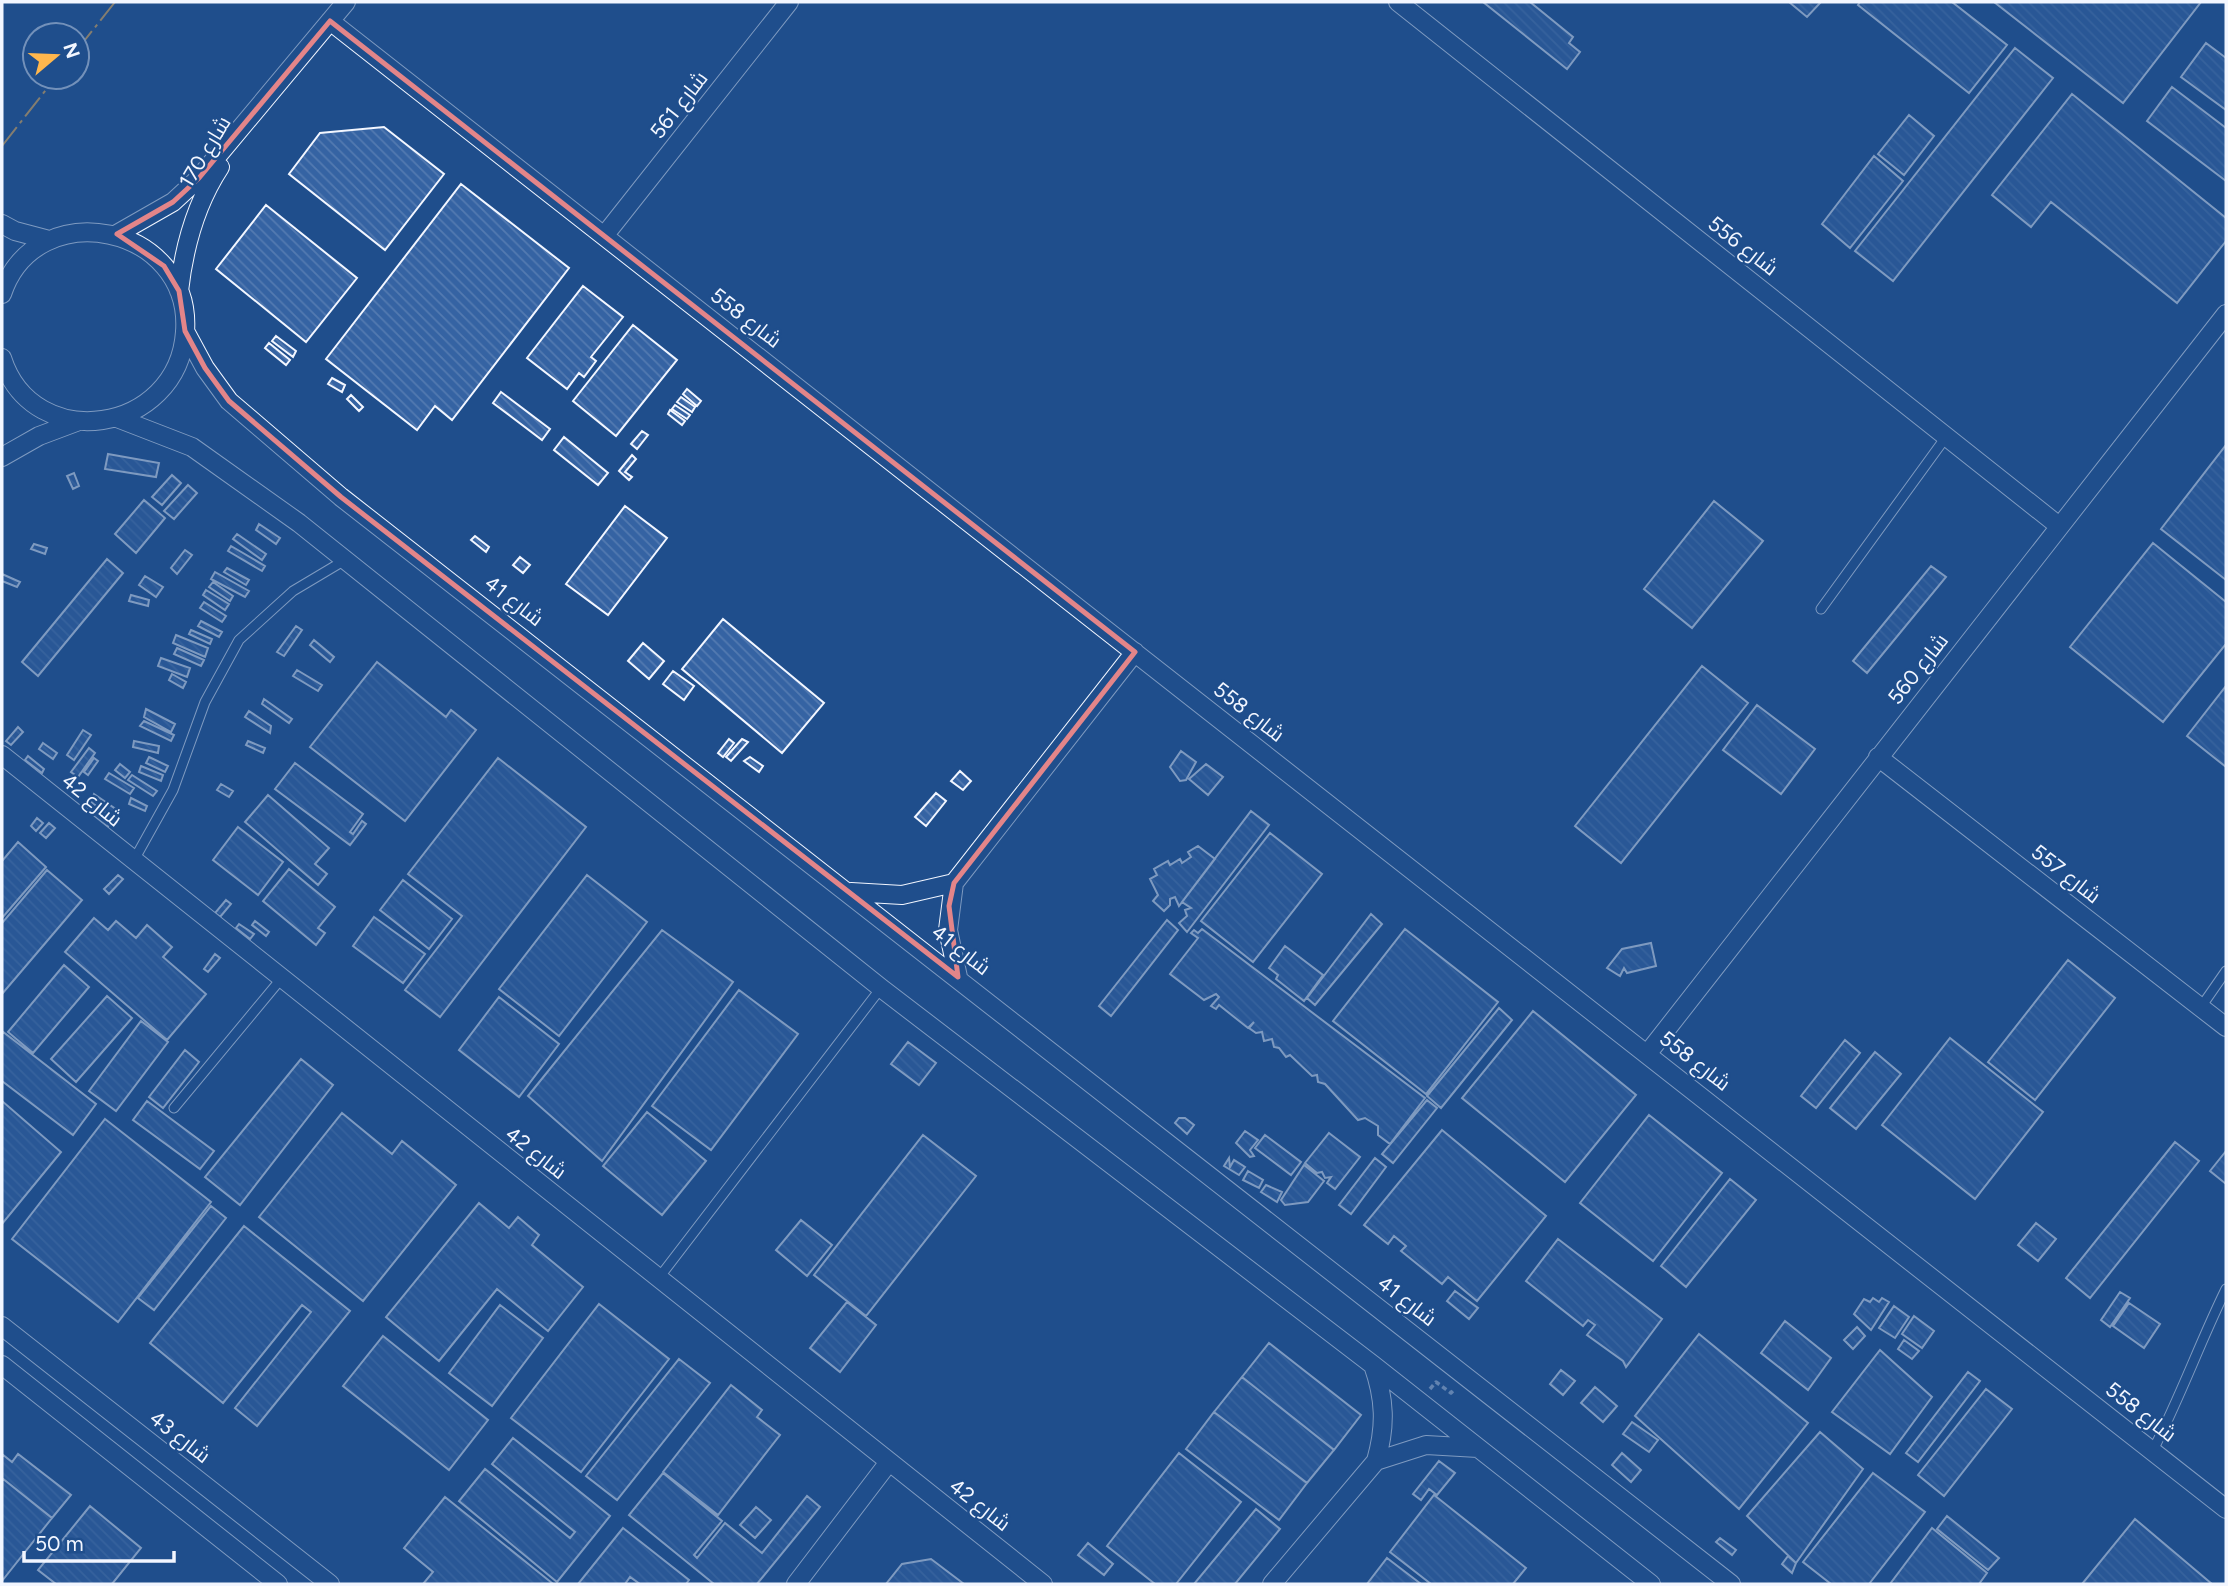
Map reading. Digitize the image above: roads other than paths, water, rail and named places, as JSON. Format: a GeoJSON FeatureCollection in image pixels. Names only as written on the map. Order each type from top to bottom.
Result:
{"type":"FeatureCollection","features":[{"type":"Feature","properties":{"kind":"street","name":"شارع 170"},"geometry":{"type":"LineString","coordinates":[[117,234],[173,202],[253,117],[346,2]]}},
{"type":"Feature","properties":{"kind":"street","name":"شارع 561"},"geometry":{"type":"LineString","coordinates":[[604,236],[789,2]]}},
{"type":"Feature","properties":{"kind":"street","name":"شارع 556"},"geometry":{"type":"LineString","coordinates":[[1398,2],[2059,526]]}},
{"type":"Feature","properties":{"kind":"street","name":"شارع 558"},"geometry":{"type":"LineString","coordinates":[[330,21],[2226,1509]]}},
{"type":"Feature","properties":{"kind":"street","name":"شارع 170"},"geometry":{"type":"LineString","coordinates":[[179,291],[192,223],[209,184],[253,117]]}},
{"type":"Feature","properties":{"kind":"street"},"geometry":{"type":"LineString","coordinates":[[2,224],[15,231],[49,240]]}},
{"type":"Feature","properties":{"kind":"street"},"geometry":{"type":"LineString","coordinates":[[2,294],[6,281],[24,257],[49,240],[83,231],[117,234],[143,247],[157,260],[179,291],[185,331],[181,355],[172,376],[157,395],[138,409],[117,418],[79,421],[39,436],[2,457]]}},
{"type":"Feature","properties":{"kind":"street","name":"شارع 560"},"geometry":{"type":"LineString","coordinates":[[1648,1053],[2226,314]]}},
{"type":"Feature","properties":{"kind":"street","name":"شارع 41"},"geometry":{"type":"LineString","coordinates":[[185,331],[205,368],[229,401],[341,497],[1731,1584]]}},
{"type":"Feature","properties":{"kind":"street"},"geometry":{"type":"LineString","coordinates":[[4,363],[24,394],[49,412],[79,421]]}},
{"type":"Feature","properties":{"kind":"street"},"geometry":{"type":"LineString","coordinates":[[2,388],[4,363]]}},
{"type":"Feature","properties":{"kind":"street"},"geometry":{"type":"LineString","coordinates":[[117,418],[192,447],[346,560],[881,988],[1373,1365],[1651,1584]]}},
{"type":"Feature","properties":{"kind":"street"},"geometry":{"type":"LineString","coordinates":[[958,977],[948,930],[954,883],[1135,652]]}},
{"type":"Feature","properties":{"kind":"street","name":"شارع 42"},"geometry":{"type":"LineString","coordinates":[[2,755],[1043,1584]]}},
{"type":"Feature","properties":{"kind":"street","name":"شارع 557"},"geometry":{"type":"LineString","coordinates":[[1878,757],[2226,1027]]}},
{"type":"Feature","properties":{"kind":"street"},"geometry":{"type":"LineString","coordinates":[[849,892],[902,895],[954,883]]}},
{"type":"Feature","properties":{"kind":"street","name":"شارع 43"},"geometry":{"type":"LineString","coordinates":[[2,1326],[330,1584]]}},
{"type":"Feature","properties":{"kind":"street"},"geometry":{"type":"LineString","coordinates":[[2,1365],[278,1584]]}},
{"type":"Feature","properties":{"kind":"street"},"geometry":{"type":"LineString","coordinates":[[1272,1584],[1376,1461],[1383,1437],[1385,1412],[1373,1365]]}},
{"type":"Feature","properties":{"kind":"street"},"geometry":{"type":"LineString","coordinates":[[1376,1461],[1426,1445],[1479,1448]]}},
{"type":"Feature","properties":{"kind":"street"},"geometry":{"type":"LineString","coordinates":[[796,1584],[889,1462]]}},
{"type":"Feature","properties":{"kind":"lane"},"geometry":{"type":"LineString","coordinates":[[1821,608],[1946,437]]}},
{"type":"Feature","properties":{"kind":"lane"},"geometry":{"type":"LineString","coordinates":[[133,862],[173,790],[205,702],[239,640],[293,591],[346,560]]}},
{"type":"Feature","properties":{"kind":"lane"},"geometry":{"type":"LineString","coordinates":[[2201,1007],[2226,971]]}},
{"type":"Feature","properties":{"kind":"lane"},"geometry":{"type":"LineString","coordinates":[[174,1108],[281,979]]}},
{"type":"Feature","properties":{"kind":"lane"},"geometry":{"type":"LineString","coordinates":[[658,1279],[881,988]]}},
{"type":"Feature","properties":{"kind":"lane"},"geometry":{"type":"LineString","coordinates":[[2153,1450],[2175,1409],[2226,1289]]}}]}
